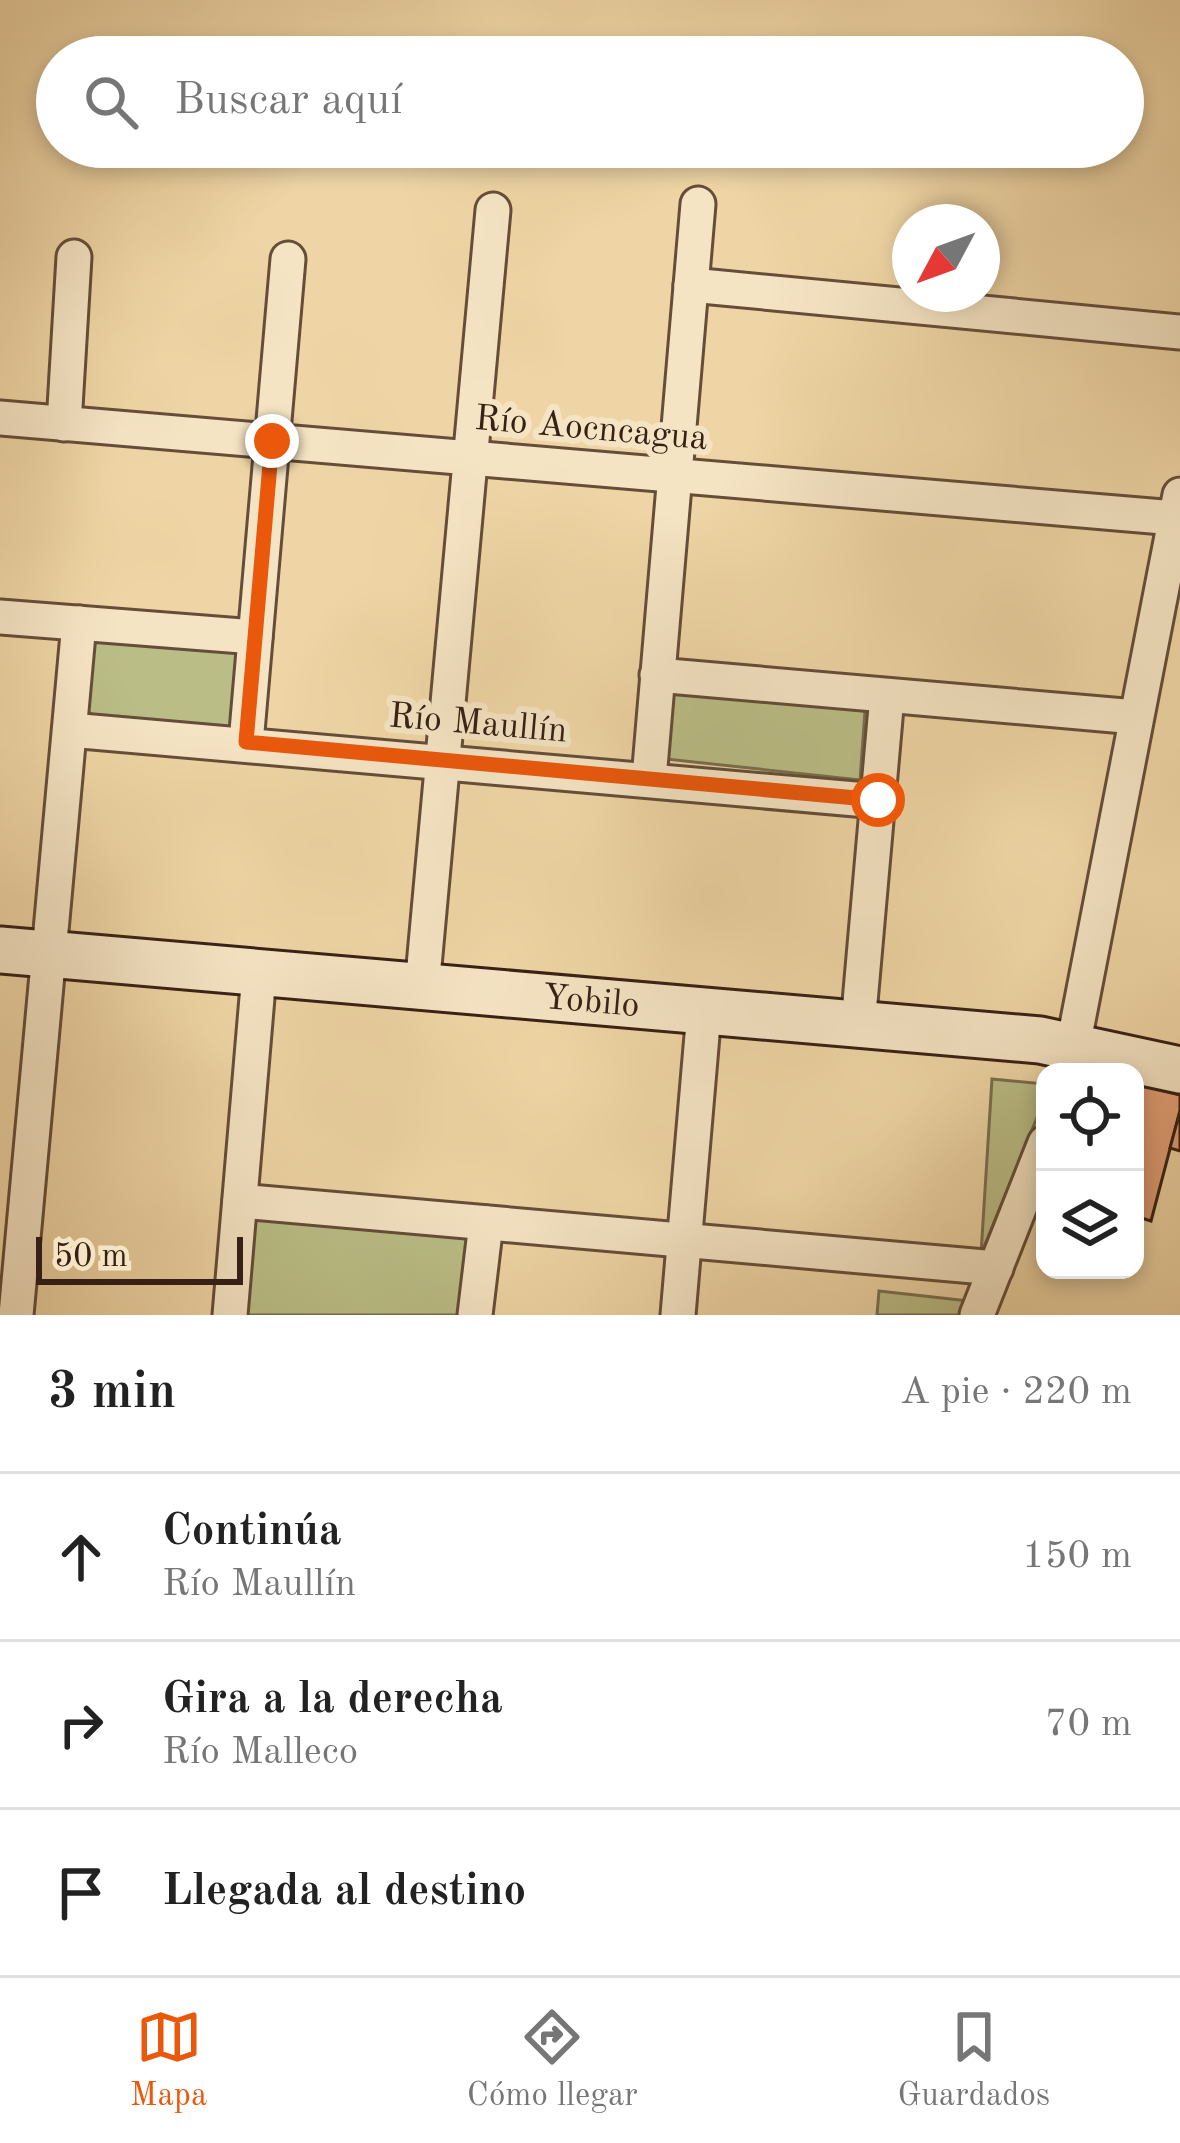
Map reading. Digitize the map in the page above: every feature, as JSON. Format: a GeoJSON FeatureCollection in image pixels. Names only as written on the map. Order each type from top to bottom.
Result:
{"type":"FeatureCollection","features":[{"type":"Feature","properties":{"kind":"main road","name":"Yobilo"},"geometry":{"type":"LineString","coordinates":[[0,950],[858,1025],[1180,1070]]}},
{"type":"Feature","properties":{"kind":"street"},"geometry":{"type":"LineString","coordinates":[[649,779],[698,204]]}},
{"type":"Feature","properties":{"kind":"street"},"geometry":{"type":"LineString","coordinates":[[422,988],[494,210]]}},
{"type":"Feature","properties":{"kind":"street"},"geometry":{"type":"LineString","coordinates":[[64,424],[74,257]]}},
{"type":"Feature","properties":{"kind":"street"},"geometry":{"type":"LineString","coordinates":[[246,742],[288,259]]}},
{"type":"Feature","properties":{"kind":"street"},"geometry":{"type":"LineString","coordinates":[[692,285],[1180,332]]}},
{"type":"Feature","properties":{"kind":"street","name":"Río Aocncagua"},"geometry":{"type":"LineString","coordinates":[[0,418],[676,476],[1178,507]]}},
{"type":"Feature","properties":{"kind":"street"},"geometry":{"type":"LineString","coordinates":[[1069,1058],[1178,507]]}},
{"type":"Feature","properties":{"kind":"street"},"geometry":{"type":"LineString","coordinates":[[0,617],[255,638]]}},
{"type":"Feature","properties":{"kind":"street"},"geometry":{"type":"LineString","coordinates":[[16,1315],[79,623]]}},
{"type":"Feature","properties":{"kind":"street"},"geometry":{"type":"LineString","coordinates":[[657,676],[1136,717]]}},
{"type":"Feature","properties":{"kind":"street"},"geometry":{"type":"LineString","coordinates":[[858,1025],[887,696]]}},
{"type":"Feature","properties":{"kind":"street","name":"Río Maullín"},"geometry":{"type":"LineString","coordinates":[[70,730],[878,800]]}},
{"type":"Feature","properties":{"kind":"street"},"geometry":{"type":"LineString","coordinates":[[230,1315],[259,974]]}},
{"type":"Feature","properties":{"kind":"street"},"geometry":{"type":"LineString","coordinates":[[678,1315],[704,1012]]}},
{"type":"Feature","properties":{"kind":"street"},"geometry":{"type":"LineString","coordinates":[[977,1315],[1036,1166]]}},
{"type":"Feature","properties":{"kind":"street"},"geometry":{"type":"LineString","coordinates":[[240,1201],[996,1268]]}},
{"type":"Feature","properties":{"kind":"street"},"geometry":{"type":"LineString","coordinates":[[475,1315],[486,1223]]}},
{"type":"Feature","properties":{"kind":"green space"},"geometry":{"type":"Polygon","coordinates":[[[102,637],[233,645],[244,657],[238,722],[226,731],[96,720],[84,706],[91,648],[102,637]]]}},
{"type":"Feature","properties":{"kind":"green space"},"geometry":{"type":"Polygon","coordinates":[[[674,688],[865,711],[860,780],[666,759],[674,688]]]}},
{"type":"Feature","properties":{"kind":"green space"},"geometry":{"type":"Polygon","coordinates":[[[992,1079],[1036,1083],[1036,1120],[981,1254],[992,1079]]]}},
{"type":"Feature","properties":{"kind":"green space"},"geometry":{"type":"Polygon","coordinates":[[[249,1208],[474,1230],[466,1315],[242,1315],[249,1208]]]}},
{"type":"Feature","properties":{"kind":"green space"},"geometry":{"type":"Polygon","coordinates":[[[879,1291],[969,1301],[963,1315],[877,1315],[879,1291]]]}},
{"type":"Feature","properties":{"kind":"building"},"geometry":{"type":"Polygon","coordinates":[[[1144,1086],[1180,1095],[1151,1221],[1144,1219],[1144,1086]]]}},
{"type":"Feature","properties":{"kind":"building"},"geometry":{"type":"Polygon","coordinates":[[[1180,1111],[1180,1151],[1170,1148],[1180,1111]]]}},
{"type":"Feature","properties":{"kind":"route"},"geometry":{"type":"LineString","coordinates":[[272,441],[246,742],[878,800]]}}]}
